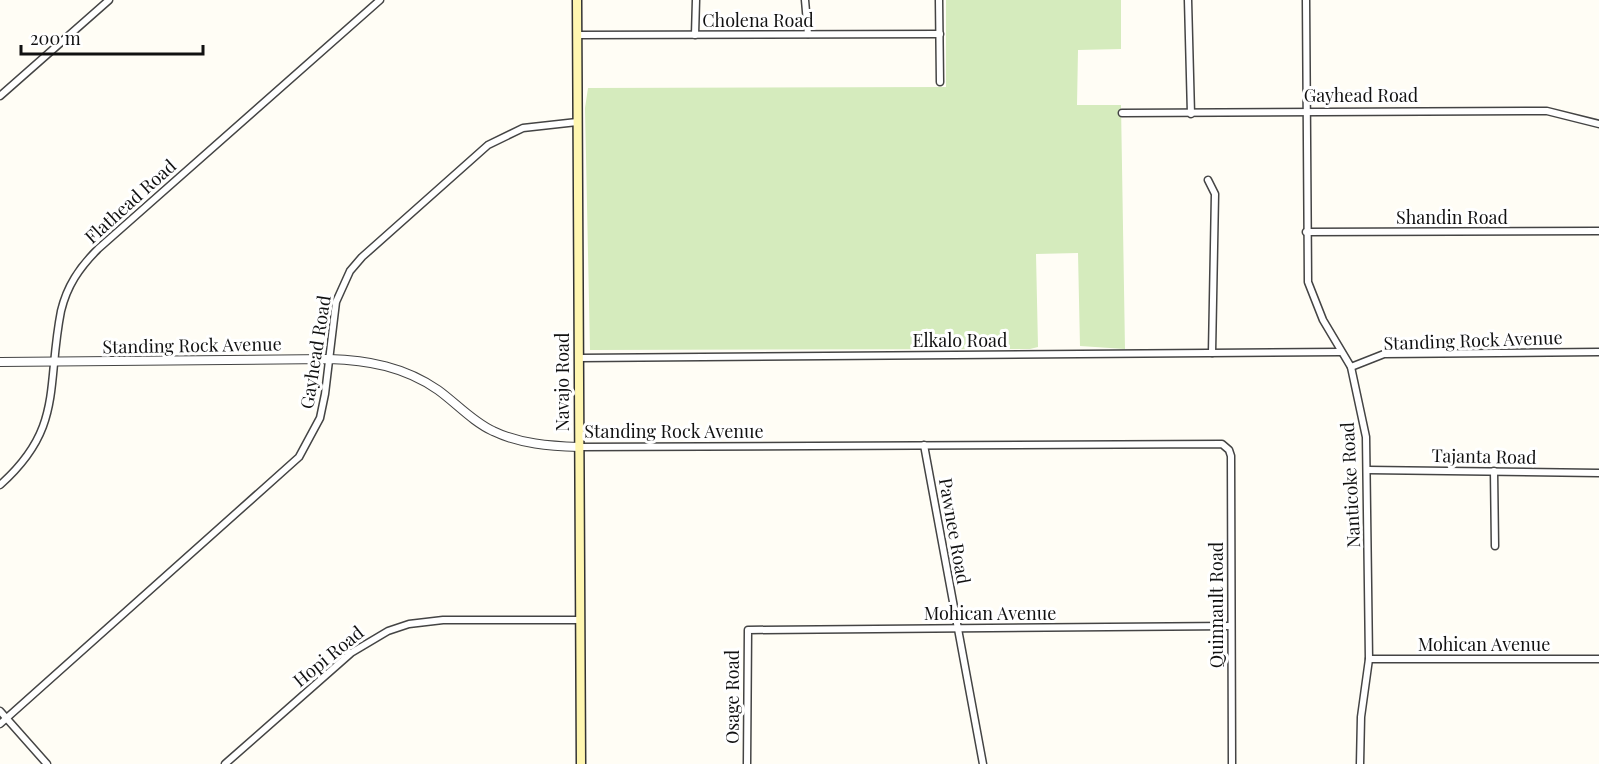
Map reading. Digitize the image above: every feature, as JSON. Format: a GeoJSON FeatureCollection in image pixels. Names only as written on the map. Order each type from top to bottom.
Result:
{"type":"FeatureCollection","features":[{"type":"Feature","properties":{"kind":"main road","name":"Navajo Road"},"geometry":{"type":"LineString","coordinates":[[577,0],[581,764]]}},
{"type":"Feature","properties":{"kind":"street"},"geometry":{"type":"LineString","coordinates":[[0,96],[109,0]]}},
{"type":"Feature","properties":{"kind":"street","name":"Flathead Road"},"geometry":{"type":"LineString","coordinates":[[0,485],[32,451],[45,428],[64,297],[86,261],[380,0]]}},
{"type":"Feature","properties":{"kind":"street"},"geometry":{"type":"LineString","coordinates":[[695,35],[696,0]]}},
{"type":"Feature","properties":{"kind":"street"},"geometry":{"type":"LineString","coordinates":[[805,0],[808,34]]}},
{"type":"Feature","properties":{"kind":"street"},"geometry":{"type":"LineString","coordinates":[[939,0],[940,82]]}},
{"type":"Feature","properties":{"kind":"street"},"geometry":{"type":"LineString","coordinates":[[1188,0],[1191,114]]}},
{"type":"Feature","properties":{"kind":"street","name":"Nanticoke Road"},"geometry":{"type":"LineString","coordinates":[[1306,0],[1308,282],[1323,320],[1351,367],[1361,403],[1368,470],[1369,659],[1360,717],[1360,764]]}},
{"type":"Feature","properties":{"kind":"street","name":"Cholena Road"},"geometry":{"type":"LineString","coordinates":[[577,35],[940,34]]}},
{"type":"Feature","properties":{"kind":"street","name":"Gayhead Road"},"geometry":{"type":"LineString","coordinates":[[1122,113],[1191,114],[1305,110],[1547,111],[1599,124]]}},
{"type":"Feature","properties":{"kind":"street","name":"Gayhead Road"},"geometry":{"type":"LineString","coordinates":[[0,724],[294,463],[308,445],[320,418],[332,322],[342,286],[350,271],[376,242],[488,145],[523,128],[577,122]]}},
{"type":"Feature","properties":{"kind":"street"},"geometry":{"type":"LineString","coordinates":[[1208,180],[1215,195],[1212,353]]}},
{"type":"Feature","properties":{"kind":"street","name":"Shandin Road"},"geometry":{"type":"LineString","coordinates":[[1306,232],[1599,231]]}},
{"type":"Feature","properties":{"kind":"street","name":"Elkalo Road"},"geometry":{"type":"LineString","coordinates":[[579,358],[1340,352]]}},
{"type":"Feature","properties":{"kind":"street","name":"Standing Rock Avenue"},"geometry":{"type":"LineString","coordinates":[[1351,367],[1384,354],[1599,352]]}},
{"type":"Feature","properties":{"kind":"street","name":"Standing Rock Avenue"},"geometry":{"type":"LineString","coordinates":[[0,362],[328,359],[366,362],[409,374],[437,390],[490,430],[507,437],[530,443],[579,447],[1215,443],[1226,447]]}},
{"type":"Feature","properties":{"kind":"street","name":"Pawnee Road"},"geometry":{"type":"LineString","coordinates":[[924,445],[983,764]]}},
{"type":"Feature","properties":{"kind":"street","name":"Quinnault Road"},"geometry":{"type":"LineString","coordinates":[[1226,447],[1231,456],[1232,764]]}},
{"type":"Feature","properties":{"kind":"street","name":"Tajanta Road"},"geometry":{"type":"LineString","coordinates":[[1368,470],[1599,473]]}},
{"type":"Feature","properties":{"kind":"street"},"geometry":{"type":"LineString","coordinates":[[1494,471],[1495,546]]}},
{"type":"Feature","properties":{"kind":"street","name":"Hopi Road"},"geometry":{"type":"LineString","coordinates":[[225,764],[351,653],[388,631],[409,624],[443,620],[580,620]]}},
{"type":"Feature","properties":{"kind":"street","name":"Mohican Avenue"},"geometry":{"type":"LineString","coordinates":[[748,630],[1232,626]]}},
{"type":"Feature","properties":{"kind":"street","name":"Osage Road"},"geometry":{"type":"LineString","coordinates":[[747,764],[748,630]]}},
{"type":"Feature","properties":{"kind":"street","name":"Mohican Avenue"},"geometry":{"type":"LineString","coordinates":[[1369,659],[1599,659]]}},
{"type":"Feature","properties":{"kind":"street"},"geometry":{"type":"LineString","coordinates":[[0,711],[47,764]]}},
{"type":"Feature","properties":{"kind":"green space"},"geometry":{"type":"Polygon","coordinates":[[[946,0],[1121,0],[1121,49],[1078,50],[1077,105],[1121,105],[1125,349],[1080,346],[1078,253],[1036,254],[1038,347],[1030,349],[590,350],[585,108],[588,88],[946,87],[946,0]]]}}]}
